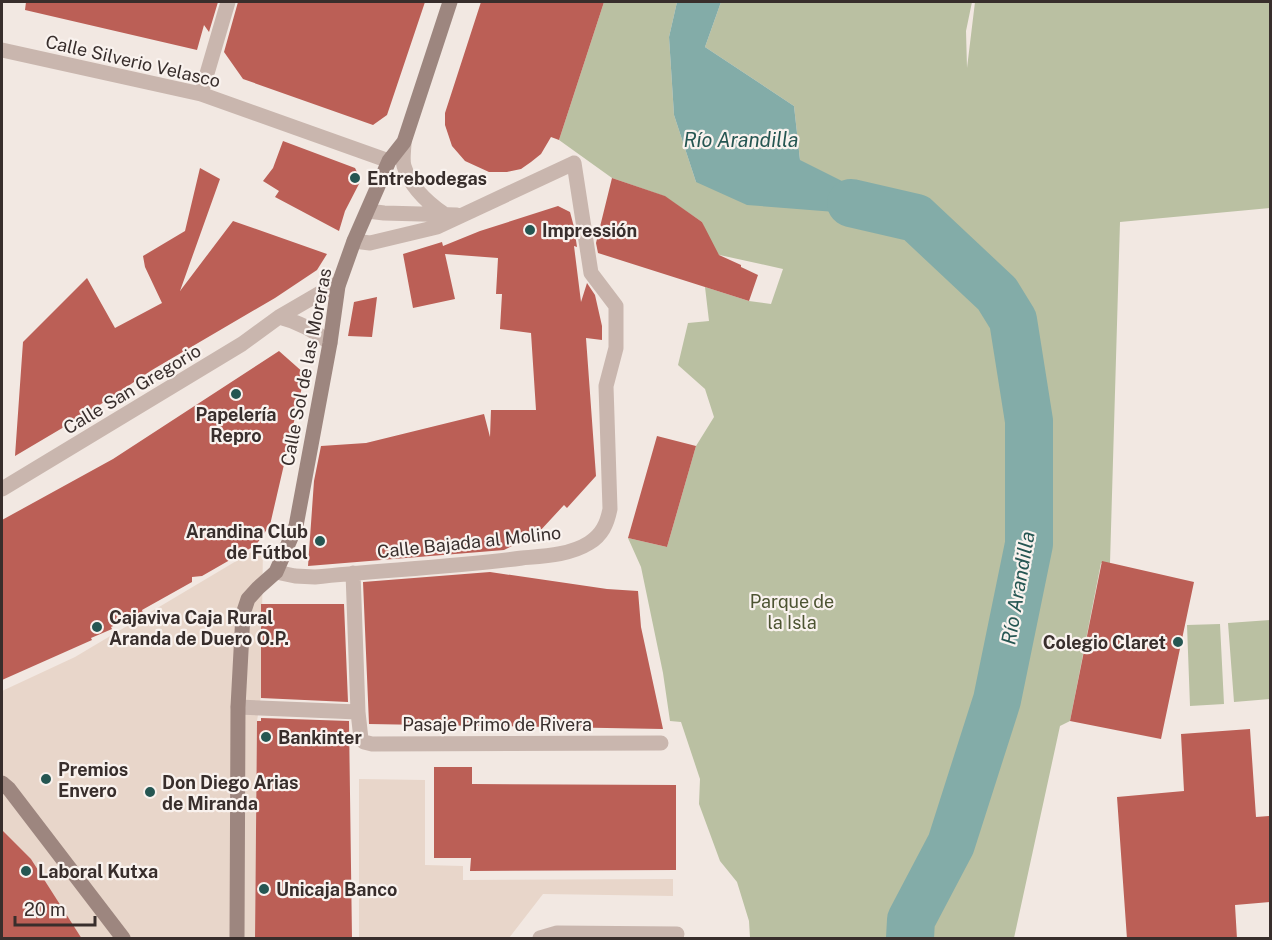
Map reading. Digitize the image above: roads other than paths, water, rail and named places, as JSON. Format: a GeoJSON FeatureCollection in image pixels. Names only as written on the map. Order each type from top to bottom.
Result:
{"type":"FeatureCollection","features":[{"type":"Feature","properties":{"kind":"street"},"geometry":{"type":"LineString","coordinates":[[201,94],[228,2]]}},
{"type":"Feature","properties":{"kind":"street","name":"Calle Sol de las Moreras"},"geometry":{"type":"LineString","coordinates":[[238,706],[243,614],[248,599],[276,572],[296,526],[330,343],[338,286],[354,241],[389,161],[404,142],[450,2]]}},
{"type":"Feature","properties":{"kind":"street","name":"Calle Silverio Velasco"},"geometry":{"type":"LineString","coordinates":[[2,50],[201,94],[389,161]]}},
{"type":"Feature","properties":{"kind":"street"},"geometry":{"type":"LineString","coordinates":[[404,142],[403,164],[407,173],[427,201],[444,214]]}},
{"type":"Feature","properties":{"kind":"street","name":"Calle Bajada al Molino"},"geometry":{"type":"LineString","coordinates":[[276,572],[303,577],[488,562],[565,552],[591,543],[604,530],[610,509],[606,386],[616,348],[616,306],[591,273],[574,162],[460,215]]}},
{"type":"Feature","properties":{"kind":"street"},"geometry":{"type":"LineString","coordinates":[[368,211],[460,215]]}},
{"type":"Feature","properties":{"kind":"street"},"geometry":{"type":"LineString","coordinates":[[354,241],[370,243],[437,227],[460,215]]}},
{"type":"Feature","properties":{"kind":"street","name":"Calle San Gregorio"},"geometry":{"type":"LineString","coordinates":[[2,489],[242,344],[279,317],[334,285],[338,286]]}},
{"type":"Feature","properties":{"kind":"street"},"geometry":{"type":"LineString","coordinates":[[279,317],[311,328],[330,343]]}},
{"type":"Feature","properties":{"kind":"street","name":"Pasaje Primo de Rivera"},"geometry":{"type":"LineString","coordinates":[[353,573],[357,712],[361,739],[364,742],[372,744],[661,743]]}},
{"type":"Feature","properties":{"kind":"street"},"geometry":{"type":"LineString","coordinates":[[237,939],[238,706],[357,712]]}},
{"type":"Feature","properties":{"kind":"street"},"geometry":{"type":"LineString","coordinates":[[2,783],[9,789],[123,939]]}},
{"type":"Feature","properties":{"kind":"street"},"geometry":{"type":"LineString","coordinates":[[540,939],[557,933],[678,934]]}},
{"type":"Feature","properties":{"kind":"water","name":"Río Arandilla"},"geometry":{"type":"Polygon","coordinates":[[[677,2],[721,2],[705,47],[794,106],[800,160],[916,218],[937,239],[848,213],[747,205],[696,182],[674,115],[669,37],[677,2]]]}},
{"type":"Feature","properties":{"kind":"waterway","name":"Río Arandilla"},"geometry":{"type":"LineString","coordinates":[[851,203],[916,218],[997,294],[1013,320],[1029,421],[1029,544],[997,700],[951,844],[911,920],[910,938]]}},
{"type":"Feature","properties":{"kind":"place","name":"Entrebodegas"},"geometry":{"type":"Point","coordinates":[355,178]}},
{"type":"Feature","properties":{"kind":"place","name":"Impressión"},"geometry":{"type":"Point","coordinates":[530,230]}},
{"type":"Feature","properties":{"kind":"place","name":"Papelería Repro"},"geometry":{"type":"Point","coordinates":[236,394]}},
{"type":"Feature","properties":{"kind":"place","name":"Arandina Club de Fútbol"},"geometry":{"type":"Point","coordinates":[320,541]}},
{"type":"Feature","properties":{"kind":"place","name":"Cajaviva Caja Rural Aranda de Duero O.P."},"geometry":{"type":"Point","coordinates":[97,627]}},
{"type":"Feature","properties":{"kind":"place","name":"Colegio Claret"},"geometry":{"type":"Point","coordinates":[1178,642]}},
{"type":"Feature","properties":{"kind":"place","name":"Bankinter"},"geometry":{"type":"Point","coordinates":[266,737]}},
{"type":"Feature","properties":{"kind":"place","name":"Premios Envero"},"geometry":{"type":"Point","coordinates":[46,779]}},
{"type":"Feature","properties":{"kind":"place","name":"Don Diego Arias de Miranda"},"geometry":{"type":"Point","coordinates":[150,792]}},
{"type":"Feature","properties":{"kind":"place","name":"Laboral Kutxa"},"geometry":{"type":"Point","coordinates":[26,871]}},
{"type":"Feature","properties":{"kind":"place","name":"Unicaja Banco"},"geometry":{"type":"Point","coordinates":[264,889]}},
{"type":"Feature","properties":{"kind":"park label","name":"Parque de la Isla"},"geometry":{"type":"Point","coordinates":[792,611]}}]}
